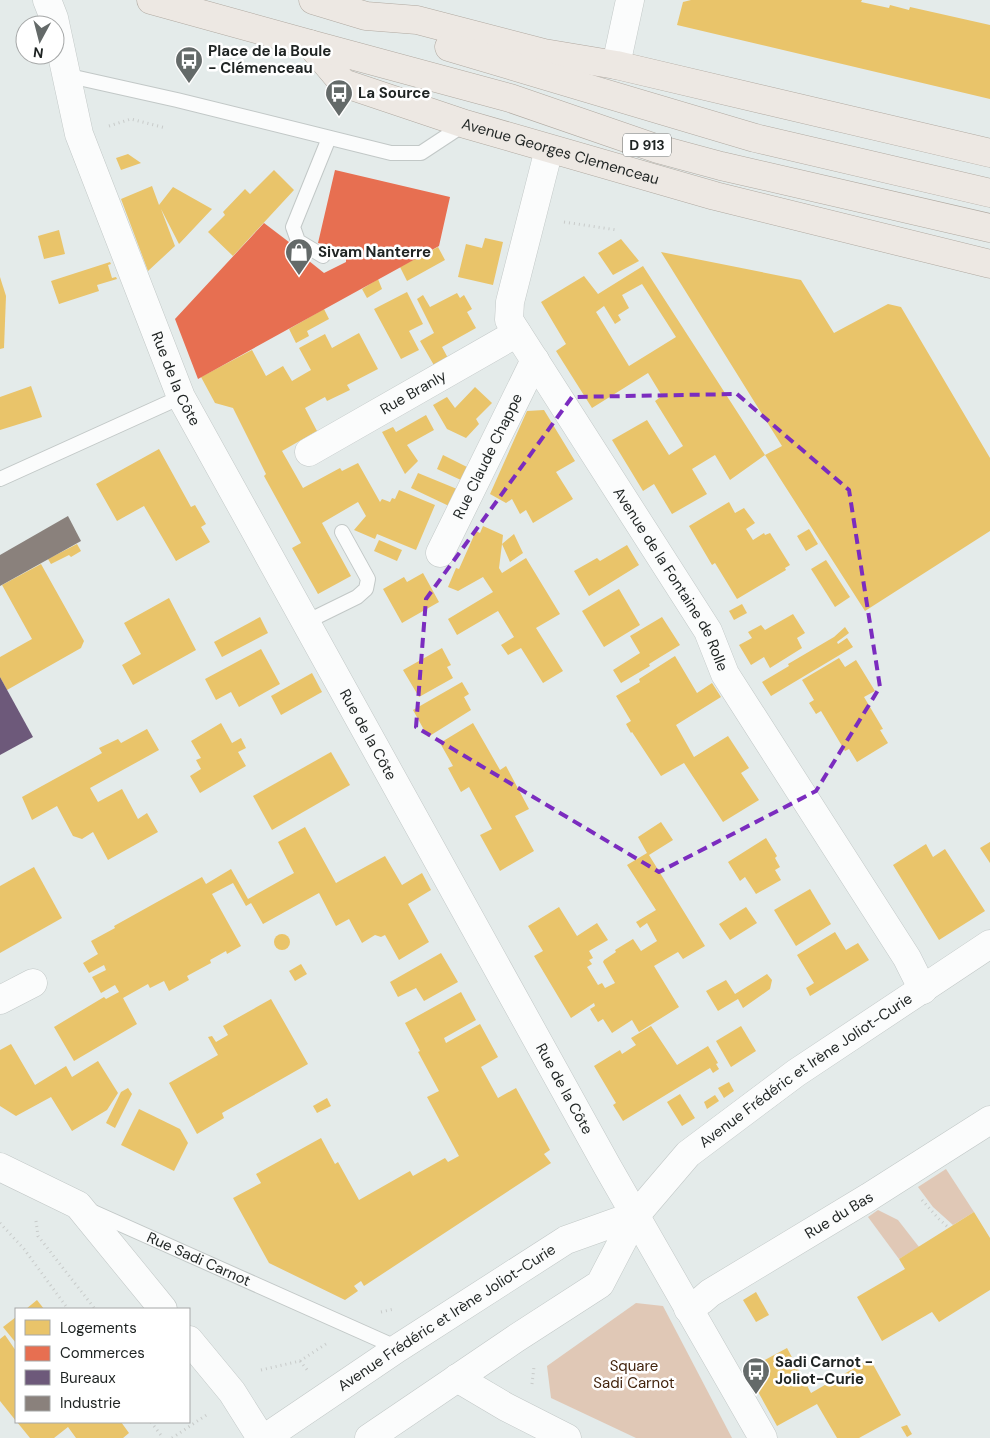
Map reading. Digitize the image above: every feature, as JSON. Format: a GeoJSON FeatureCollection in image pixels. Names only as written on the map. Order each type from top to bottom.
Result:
{"type":"FeatureCollection","features":[{"type":"Feature","properties":{"kind":"main road","name":"D 913"},"geometry":{"type":"LineString","coordinates":[[151,0],[510,98],[658,149],[721,166],[990,228]]}},
{"type":"Feature","properties":{"kind":"main road","name":"D 913"},"geometry":{"type":"LineString","coordinates":[[314,0],[366,16],[410,35],[755,138],[990,193]]}},
{"type":"Feature","properties":{"kind":"main road","name":"D 913"},"geometry":{"type":"LineString","coordinates":[[366,16],[417,20],[544,53],[616,65],[990,153]]}},
{"type":"Feature","properties":{"kind":"main road","name":"Avenue Georges Clemenceau"},"geometry":{"type":"LineString","coordinates":[[310,44],[342,83],[465,124],[715,196],[990,264]]}},
{"type":"Feature","properties":{"kind":"main road"},"geometry":{"type":"LineString","coordinates":[[658,149],[715,196]]}},
{"type":"Feature","properties":{"kind":"street","name":"Rue de la Côte"},"geometry":{"type":"LineString","coordinates":[[48,0],[54,18],[79,134],[181,397],[607,1166],[763,1438]]}},
{"type":"Feature","properties":{"kind":"street"},"geometry":{"type":"LineString","coordinates":[[616,65],[630,0]]}},
{"type":"Feature","properties":{"kind":"street","name":"Avenue de la Fontaine de Rolle"},"geometry":{"type":"LineString","coordinates":[[549,149],[510,302],[509,320],[708,631],[725,674],[907,958],[923,990]]}},
{"type":"Feature","properties":{"kind":"street","name":"Rue Branly"},"geometry":{"type":"LineString","coordinates":[[309,452],[517,333]]}},
{"type":"Feature","properties":{"kind":"street","name":"Rue Claude Chappe"},"geometry":{"type":"LineString","coordinates":[[440,553],[535,360]]}},
{"type":"Feature","properties":{"kind":"street","name":"Avenue Frédéric et Irène Joliot-Curie"},"geometry":{"type":"LineString","coordinates":[[368,1438],[600,1284],[636,1215],[688,1154],[796,1073],[990,944]]}},
{"type":"Feature","properties":{"kind":"street"},"geometry":{"type":"LineString","coordinates":[[0,1000],[33,983]]}},
{"type":"Feature","properties":{"kind":"street","name":"Rue du Bas"},"geometry":{"type":"LineString","coordinates":[[688,1309],[710,1293],[869,1197],[990,1120]]}},
{"type":"Feature","properties":{"kind":"street","name":"Rue Sadi Carnot"},"geometry":{"type":"LineString","coordinates":[[0,1167],[78,1206]]}},
{"type":"Feature","properties":{"kind":"street"},"geometry":{"type":"LineString","coordinates":[[78,1206],[162,1308]]}},
{"type":"Feature","properties":{"kind":"street","name":"Avenue Frédéric et Irène Joliot-Curie"},"geometry":{"type":"LineString","coordinates":[[263,1438],[566,1240],[636,1215]]}},
{"type":"Feature","properties":{"kind":"street"},"geometry":{"type":"LineString","coordinates":[[190,1341],[232,1392],[263,1438]]}},
{"type":"Feature","properties":{"kind":"street"},"geometry":{"type":"LineString","coordinates":[[457,1378],[506,1407],[567,1438]]}},
{"type":"Feature","properties":{"kind":"lane"},"geometry":{"type":"LineString","coordinates":[[65,75],[169,98],[391,153],[421,153],[465,124]]}},
{"type":"Feature","properties":{"kind":"lane"},"geometry":{"type":"LineString","coordinates":[[323,256],[298,241],[293,227],[329,138]]}},
{"type":"Feature","properties":{"kind":"lane"},"geometry":{"type":"LineString","coordinates":[[0,479],[181,397]]}},
{"type":"Feature","properties":{"kind":"lane"},"geometry":{"type":"LineString","coordinates":[[306,622],[357,597],[368,585],[368,579],[342,532]]}},
{"type":"Feature","properties":{"kind":"lane","name":"Rue Sadi Carnot"},"geometry":{"type":"LineString","coordinates":[[78,1206],[398,1348]]}},
{"type":"Feature","properties":{"kind":"path"},"geometry":{"type":"LineString","coordinates":[[131,119],[166,128]]}},
{"type":"Feature","properties":{"kind":"path"},"geometry":{"type":"LineString","coordinates":[[574,224],[617,230]]}},
{"type":"Feature","properties":{"kind":"path"},"geometry":{"type":"LineString","coordinates":[[54,1194],[36,1221],[38,1236],[94,1308]]}},
{"type":"Feature","properties":{"kind":"path"},"geometry":{"type":"LineString","coordinates":[[0,1223],[24,1250],[67,1308]]}},
{"type":"Feature","properties":{"kind":"path"},"geometry":{"type":"LineString","coordinates":[[262,1370],[300,1361],[330,1342]]}},
{"type":"Feature","properties":{"kind":"path"},"geometry":{"type":"LineString","coordinates":[[172,1438],[208,1413]]}},
{"type":"Feature","properties":{"kind":"path"},"geometry":{"type":"LineString","coordinates":[[152,1423],[163,1438]]}},
{"type":"Feature","properties":{"kind":"highlighted area"},"geometry":{"type":"Polygon","coordinates":[[[737,394],[849,490],[880,687],[816,791],[659,872],[416,727],[426,599],[572,397],[737,394]]]}},
{"type":"Feature","properties":{"kind":"green space"},"geometry":{"type":"Polygon","coordinates":[[[946,1169],[974,1212],[953,1225],[933,1207],[918,1187],[946,1169]]]}},
{"type":"Feature","properties":{"kind":"green space"},"geometry":{"type":"Polygon","coordinates":[[[878,1210],[898,1220],[919,1247],[899,1259],[868,1217],[878,1210]]]}},
{"type":"Feature","properties":{"kind":"green space","name":"Square Sadi Carnot"},"geometry":{"type":"Polygon","coordinates":[[[636,1303],[663,1306],[732,1438],[636,1438],[551,1398],[547,1366],[636,1303]]]}},
{"type":"Feature","properties":{"kind":"building: Logements"},"geometry":{"type":"Polygon","coordinates":[[[691,0],[862,0],[861,2],[889,8],[890,5],[909,10],[910,7],[990,25],[990,99],[677,25],[683,2],[691,0]]]}},
{"type":"Feature","properties":{"kind":"building: Logements"},"geometry":{"type":"Polygon","coordinates":[[[128,154],[141,163],[121,170],[116,158],[128,154]]]}},
{"type":"Feature","properties":{"kind":"building: Logements"},"geometry":{"type":"Polygon","coordinates":[[[274,170],[294,190],[233,256],[208,232],[225,215],[223,212],[245,189],[250,194],[274,170]]]}},
{"type":"Feature","properties":{"kind":"building: Logements"},"geometry":{"type":"Polygon","coordinates":[[[152,186],[159,205],[173,187],[212,209],[179,244],[161,209],[175,246],[148,271],[121,199],[152,186]]]}},
{"type":"Feature","properties":{"kind":"building: Logements"},"geometry":{"type":"Polygon","coordinates":[[[59,230],[65,254],[44,259],[38,236],[59,230]]]}},
{"type":"Feature","properties":{"kind":"building: Logements"},"geometry":{"type":"Polygon","coordinates":[[[485,238],[503,242],[493,285],[458,277],[466,244],[482,248],[485,238]]]}},
{"type":"Feature","properties":{"kind":"building: Logements"},"geometry":{"type":"Polygon","coordinates":[[[621,239],[639,261],[613,275],[598,253],[621,239]]]}},
{"type":"Feature","properties":{"kind":"building: Logements"},"geometry":{"type":"Polygon","coordinates":[[[438,247],[445,260],[407,281],[400,267],[438,247]]]}},
{"type":"Feature","properties":{"kind":"building: Logements"},"geometry":{"type":"Polygon","coordinates":[[[661,252],[801,280],[834,333],[888,304],[901,307],[990,458],[990,531],[865,611],[765,455],[782,446],[661,252]]]}},
{"type":"Feature","properties":{"kind":"building: Logements"},"geometry":{"type":"Polygon","coordinates":[[[110,262],[111,264],[108,265],[112,278],[116,277],[117,279],[97,285],[99,291],[59,304],[51,281],[110,262]]]}},
{"type":"Feature","properties":{"kind":"building: Logements"},"geometry":{"type":"Polygon","coordinates":[[[643,266],[765,455],[730,480],[715,455],[692,469],[707,494],[672,514],[654,484],[643,491],[612,440],[647,420],[669,455],[683,446],[655,401],[662,396],[648,373],[592,408],[556,351],[566,344],[541,302],[584,276],[598,294],[643,266]],[[642,284],[622,295],[629,308],[618,315],[621,320],[615,324],[604,306],[596,312],[629,366],[676,337],[642,284]]]}},
{"type":"Feature","properties":{"kind":"building: Logements"},"geometry":{"type":"Polygon","coordinates":[[[0,277],[6,296],[4,348],[0,349],[0,277]]]}},
{"type":"Feature","properties":{"kind":"building: Logements"},"geometry":{"type":"Polygon","coordinates":[[[378,279],[382,289],[367,298],[362,289],[378,279]]]}},
{"type":"Feature","properties":{"kind":"building: Logements"},"geometry":{"type":"Polygon","coordinates":[[[407,292],[423,324],[409,331],[419,350],[401,359],[374,309],[407,292]]]}},
{"type":"Feature","properties":{"kind":"building: Logements"},"geometry":{"type":"Polygon","coordinates":[[[457,293],[460,298],[464,295],[472,309],[467,312],[476,328],[442,347],[449,360],[435,367],[420,341],[434,333],[417,299],[423,295],[430,307],[457,293]]]}},
{"type":"Feature","properties":{"kind":"building: Logements"},"geometry":{"type":"Polygon","coordinates":[[[324,309],[329,319],[307,331],[309,336],[296,343],[289,329],[324,309]]]}},
{"type":"Feature","properties":{"kind":"building: Logements"},"geometry":{"type":"Polygon","coordinates":[[[359,333],[378,369],[347,385],[350,390],[327,401],[325,397],[305,408],[317,431],[282,451],[303,488],[340,468],[342,471],[358,463],[380,502],[382,499],[390,502],[392,498],[395,499],[399,490],[435,505],[416,550],[377,534],[375,539],[354,530],[366,516],[358,502],[322,523],[351,576],[318,594],[292,548],[301,543],[264,476],[266,474],[233,408],[215,403],[201,377],[252,350],[266,376],[283,366],[292,381],[311,370],[299,348],[325,334],[332,348],[359,333]]]}},
{"type":"Feature","properties":{"kind":"building: Logements"},"geometry":{"type":"Polygon","coordinates":[[[31,386],[42,417],[0,430],[0,397],[31,386]]]}},
{"type":"Feature","properties":{"kind":"building: Logements"},"geometry":{"type":"Polygon","coordinates":[[[475,387],[492,403],[476,419],[479,424],[466,438],[447,429],[433,405],[447,397],[455,408],[475,387]]]}},
{"type":"Feature","properties":{"kind":"building: Logements"},"geometry":{"type":"Polygon","coordinates":[[[544,410],[575,461],[556,472],[573,499],[533,523],[526,510],[520,514],[512,499],[506,503],[490,494],[527,411],[544,410]]]}},
{"type":"Feature","properties":{"kind":"building: Logements"},"geometry":{"type":"Polygon","coordinates":[[[426,415],[434,430],[407,445],[418,461],[405,474],[382,432],[393,427],[396,432],[426,415]]]}},
{"type":"Feature","properties":{"kind":"building: Logements"},"geometry":{"type":"Polygon","coordinates":[[[159,449],[191,507],[195,505],[206,524],[201,527],[210,542],[176,561],[144,506],[117,521],[96,484],[159,449]]]}},
{"type":"Feature","properties":{"kind":"building: Logements"},"geometry":{"type":"Polygon","coordinates":[[[443,455],[467,467],[461,480],[437,469],[443,455]]]}},
{"type":"Feature","properties":{"kind":"building: Logements"},"geometry":{"type":"Polygon","coordinates":[[[418,473],[457,489],[449,506],[411,488],[418,473]]]}},
{"type":"Feature","properties":{"kind":"building: Logements"},"geometry":{"type":"Polygon","coordinates":[[[729,502],[735,513],[744,508],[755,523],[746,529],[753,540],[764,533],[765,535],[770,533],[790,565],[785,568],[786,570],[737,599],[715,563],[712,565],[689,526],[729,502]]]}},
{"type":"Feature","properties":{"kind":"building: Logements"},"geometry":{"type":"Polygon","coordinates":[[[483,526],[503,535],[499,568],[502,573],[526,558],[560,614],[536,628],[563,671],[543,683],[521,648],[508,655],[501,645],[514,637],[498,611],[457,635],[448,619],[493,592],[483,577],[458,591],[448,587],[456,568],[459,569],[476,531],[480,533],[483,526]]]}},
{"type":"Feature","properties":{"kind":"building: Logements"},"geometry":{"type":"Polygon","coordinates":[[[809,529],[818,544],[806,551],[797,536],[809,529]]]}},
{"type":"Feature","properties":{"kind":"building: Logements"},"geometry":{"type":"Polygon","coordinates":[[[514,534],[523,553],[510,562],[502,544],[514,534]]]}},
{"type":"Feature","properties":{"kind":"building: Logements"},"geometry":{"type":"Polygon","coordinates":[[[379,540],[402,550],[397,561],[374,551],[379,540]]]}},
{"type":"Feature","properties":{"kind":"building: Logements"},"geometry":{"type":"Polygon","coordinates":[[[77,544],[81,551],[71,557],[69,555],[51,564],[48,559],[77,544]]]}},
{"type":"Feature","properties":{"kind":"building: Logements"},"geometry":{"type":"Polygon","coordinates":[[[627,545],[639,565],[589,596],[574,571],[597,558],[600,561],[627,545]]]}},
{"type":"Feature","properties":{"kind":"building: Logements"},"geometry":{"type":"Polygon","coordinates":[[[826,560],[850,597],[835,607],[811,569],[826,560]]]}},
{"type":"Feature","properties":{"kind":"building: Logements"},"geometry":{"type":"Polygon","coordinates":[[[41,564],[84,641],[81,648],[7,690],[0,677],[0,657],[32,639],[2,585],[41,564]]]}},
{"type":"Feature","properties":{"kind":"building: Logements"},"geometry":{"type":"Polygon","coordinates":[[[423,573],[439,602],[402,623],[383,589],[404,577],[407,582],[423,573]]]}},
{"type":"Feature","properties":{"kind":"building: Logements"},"geometry":{"type":"Polygon","coordinates":[[[619,589],[640,625],[604,647],[582,611],[619,589]]]}},
{"type":"Feature","properties":{"kind":"building: Logements"},"geometry":{"type":"Polygon","coordinates":[[[169,598],[196,650],[133,685],[122,665],[141,654],[124,623],[169,598]]]}},
{"type":"Feature","properties":{"kind":"building: Logements"},"geometry":{"type":"Polygon","coordinates":[[[742,604],[747,613],[734,620],[729,611],[742,604]]]}},
{"type":"Feature","properties":{"kind":"building: Logements"},"geometry":{"type":"Polygon","coordinates":[[[793,614],[805,633],[797,638],[802,648],[770,668],[764,657],[751,665],[739,645],[752,638],[748,632],[761,625],[765,630],[793,614]]]}},
{"type":"Feature","properties":{"kind":"building: Logements"},"geometry":{"type":"Polygon","coordinates":[[[260,617],[268,633],[222,657],[214,642],[260,617]]]}},
{"type":"Feature","properties":{"kind":"building: Logements"},"geometry":{"type":"Polygon","coordinates":[[[662,617],[680,645],[621,683],[613,670],[640,653],[630,636],[662,617]]]}},
{"type":"Feature","properties":{"kind":"building: Logements"},"geometry":{"type":"Polygon","coordinates":[[[845,627],[849,633],[837,642],[838,644],[847,638],[853,647],[771,696],[762,682],[834,637],[845,627]]]}},
{"type":"Feature","properties":{"kind":"building: Logements"},"geometry":{"type":"Polygon","coordinates":[[[442,648],[451,665],[447,667],[453,678],[419,697],[403,670],[442,648]]]}},
{"type":"Feature","properties":{"kind":"building: Logements"},"geometry":{"type":"Polygon","coordinates":[[[261,649],[280,684],[239,707],[231,692],[216,700],[205,679],[261,649]]]}},
{"type":"Feature","properties":{"kind":"building: Logements"},"geometry":{"type":"Polygon","coordinates":[[[675,656],[697,693],[712,683],[721,697],[676,725],[694,757],[728,736],[749,768],[741,773],[759,800],[723,822],[684,763],[661,776],[631,733],[626,724],[631,721],[616,696],[640,682],[639,679],[675,656]]]}},
{"type":"Feature","properties":{"kind":"building: Logements"},"geometry":{"type":"Polygon","coordinates":[[[839,658],[845,667],[856,660],[875,691],[864,697],[883,729],[880,730],[888,743],[857,762],[849,749],[845,751],[821,711],[816,714],[809,703],[814,700],[802,680],[839,658]]]}},
{"type":"Feature","properties":{"kind":"building: Logements"},"geometry":{"type":"Polygon","coordinates":[[[312,673],[322,692],[281,715],[271,696],[312,673]]]}},
{"type":"Feature","properties":{"kind":"building: Logements"},"geometry":{"type":"Polygon","coordinates":[[[462,682],[469,694],[464,697],[471,710],[428,737],[413,710],[462,682]]]}},
{"type":"Feature","properties":{"kind":"building: Logements"},"geometry":{"type":"Polygon","coordinates":[[[221,723],[232,743],[241,738],[246,748],[238,752],[246,766],[200,793],[190,776],[201,769],[196,760],[201,758],[191,741],[221,723]]]}},
{"type":"Feature","properties":{"kind":"building: Logements"},"geometry":{"type":"Polygon","coordinates":[[[473,723],[500,770],[506,766],[529,809],[515,816],[534,851],[500,871],[480,835],[492,829],[469,787],[461,792],[448,768],[453,766],[440,743],[473,723]]]}},
{"type":"Feature","properties":{"kind":"building: Logements"},"geometry":{"type":"Polygon","coordinates":[[[147,729],[159,750],[90,788],[98,802],[122,789],[138,819],[147,813],[158,832],[108,860],[93,832],[82,839],[73,836],[57,806],[32,820],[22,797],[102,753],[99,748],[118,739],[121,743],[147,729]]]}},
{"type":"Feature","properties":{"kind":"building: Logements"},"geometry":{"type":"Polygon","coordinates":[[[331,752],[350,785],[272,830],[253,796],[331,752]]]}},
{"type":"Feature","properties":{"kind":"building: Logements"},"geometry":{"type":"Polygon","coordinates":[[[661,822],[673,840],[649,855],[705,946],[683,959],[678,952],[654,966],[679,1007],[639,1032],[632,1020],[612,1033],[603,1019],[598,1022],[590,1009],[595,1006],[594,1003],[571,1018],[534,956],[543,951],[528,926],[559,907],[577,936],[597,923],[608,940],[589,951],[593,958],[589,960],[592,964],[587,967],[598,985],[602,983],[605,988],[615,983],[603,962],[604,960],[616,952],[615,950],[633,939],[641,951],[657,941],[647,923],[640,928],[636,922],[656,910],[627,865],[647,853],[638,837],[661,822]]]}},
{"type":"Feature","properties":{"kind":"building: Logements"},"geometry":{"type":"Polygon","coordinates":[[[305,827],[336,883],[385,856],[402,885],[422,873],[431,890],[408,904],[429,942],[399,960],[385,935],[381,937],[375,935],[362,943],[349,919],[336,926],[319,893],[263,924],[251,903],[246,906],[233,883],[212,894],[241,946],[227,954],[226,951],[210,960],[211,963],[187,976],[189,980],[169,991],[164,981],[150,988],[148,984],[123,998],[137,1024],[74,1061],[54,1027],[104,997],[106,999],[119,992],[115,985],[101,993],[92,977],[106,970],[104,965],[89,973],[83,963],[98,954],[91,941],[115,928],[114,926],[202,877],[206,884],[231,869],[248,899],[294,873],[278,842],[305,827]]]}},
{"type":"Feature","properties":{"kind":"building: Logements"},"geometry":{"type":"Polygon","coordinates":[[[766,838],[777,856],[775,858],[780,867],[775,870],[781,880],[756,894],[745,877],[740,881],[728,862],[766,838]]]}},
{"type":"Feature","properties":{"kind":"building: Logements"},"geometry":{"type":"Polygon","coordinates":[[[990,842],[990,863],[980,848],[990,842]]]}},
{"type":"Feature","properties":{"kind":"building: Logements"},"geometry":{"type":"Polygon","coordinates":[[[926,844],[933,857],[945,849],[985,911],[939,940],[893,865],[926,844]]]}},
{"type":"Feature","properties":{"kind":"building: Logements"},"geometry":{"type":"Polygon","coordinates":[[[34,867],[62,918],[0,953],[0,886],[34,867]]]}},
{"type":"Feature","properties":{"kind":"building: Logements"},"geometry":{"type":"Polygon","coordinates":[[[810,889],[831,924],[796,946],[774,910],[810,889]]]}},
{"type":"Feature","properties":{"kind":"building: Logements"},"geometry":{"type":"Polygon","coordinates":[[[746,907],[757,923],[730,940],[719,924],[746,907]]]}},
{"type":"Feature","properties":{"kind":"building: Logements"},"geometry":{"type":"Polygon","coordinates":[[[835,932],[846,950],[858,943],[869,960],[810,996],[806,988],[814,983],[797,955],[835,932]]]}},
{"type":"Feature","properties":{"kind":"building: Logements"},"geometry":{"type":"Polygon","coordinates":[[[279,934],[285,934],[290,939],[288,948],[279,950],[274,945],[274,939],[279,934]]]}},
{"type":"Feature","properties":{"kind":"building: Logements"},"geometry":{"type":"Polygon","coordinates":[[[441,953],[458,982],[424,1001],[416,988],[398,997],[390,982],[441,953]]]}},
{"type":"Feature","properties":{"kind":"building: Logements"},"geometry":{"type":"Polygon","coordinates":[[[301,964],[307,974],[295,981],[289,971],[301,964]]]}},
{"type":"Feature","properties":{"kind":"building: Logements"},"geometry":{"type":"Polygon","coordinates":[[[767,974],[772,980],[770,989],[743,1008],[738,999],[718,1011],[706,991],[726,980],[735,994],[767,974]]]}},
{"type":"Feature","properties":{"kind":"building: Logements"},"geometry":{"type":"Polygon","coordinates":[[[461,992],[476,1020],[444,1038],[446,1043],[480,1024],[498,1057],[481,1067],[498,1098],[516,1088],[550,1150],[544,1154],[551,1163],[364,1286],[361,1281],[354,1286],[358,1291],[345,1300],[269,1263],[233,1198],[261,1183],[256,1174],[321,1138],[335,1164],[338,1162],[359,1200],[410,1171],[413,1176],[445,1158],[448,1162],[459,1156],[427,1097],[439,1091],[405,1023],[461,992]]]}},
{"type":"Feature","properties":{"kind":"building: Logements"},"geometry":{"type":"Polygon","coordinates":[[[271,999],[308,1064],[222,1113],[224,1118],[197,1134],[169,1083],[218,1055],[208,1037],[212,1036],[216,1042],[228,1035],[223,1026],[271,999]]]}},
{"type":"Feature","properties":{"kind":"building: Logements"},"geometry":{"type":"Polygon","coordinates":[[[651,1026],[677,1065],[708,1046],[718,1063],[716,1064],[719,1069],[713,1073],[710,1068],[623,1121],[613,1105],[616,1103],[594,1066],[620,1050],[622,1054],[636,1045],[631,1038],[651,1026]]]}},
{"type":"Feature","properties":{"kind":"building: Logements"},"geometry":{"type":"Polygon","coordinates":[[[741,1026],[756,1051],[731,1067],[716,1041],[741,1026]]]}},
{"type":"Feature","properties":{"kind":"building: Logements"},"geometry":{"type":"Polygon","coordinates":[[[11,1044],[35,1085],[66,1066],[72,1077],[98,1061],[118,1093],[107,1110],[72,1131],[51,1097],[16,1116],[0,1106],[0,1050],[11,1044]]]}},
{"type":"Feature","properties":{"kind":"building: Logements"},"geometry":{"type":"Polygon","coordinates":[[[729,1082],[734,1091],[724,1098],[718,1088],[729,1082]]]}},
{"type":"Feature","properties":{"kind":"building: Logements"},"geometry":{"type":"Polygon","coordinates":[[[128,1088],[132,1094],[115,1128],[106,1123],[121,1092],[128,1088]]]}},
{"type":"Feature","properties":{"kind":"building: Logements"},"geometry":{"type":"Polygon","coordinates":[[[680,1094],[695,1118],[682,1126],[667,1102],[680,1094]]]}},
{"type":"Feature","properties":{"kind":"building: Logements"},"geometry":{"type":"Polygon","coordinates":[[[715,1095],[719,1101],[707,1109],[704,1102],[715,1095]]]}},
{"type":"Feature","properties":{"kind":"building: Logements"},"geometry":{"type":"Polygon","coordinates":[[[327,1098],[331,1106],[317,1113],[313,1106],[327,1098]]]}},
{"type":"Feature","properties":{"kind":"building: Logements"},"geometry":{"type":"Polygon","coordinates":[[[139,1109],[180,1129],[188,1143],[174,1171],[121,1145],[139,1109]]]}},
{"type":"Feature","properties":{"kind":"building: Logements"},"geometry":{"type":"Polygon","coordinates":[[[974,1212],[990,1238],[990,1290],[939,1322],[932,1312],[882,1341],[857,1297],[905,1269],[899,1259],[974,1212]]]}},
{"type":"Feature","properties":{"kind":"building: Logements"},"geometry":{"type":"Polygon","coordinates":[[[756,1292],[769,1315],[756,1322],[743,1300],[756,1292]]]}},
{"type":"Feature","properties":{"kind":"building: Logements"},"geometry":{"type":"Polygon","coordinates":[[[37,1300],[43,1308],[27,1308],[37,1300]]]}},
{"type":"Feature","properties":{"kind":"building: Logements"},"geometry":{"type":"Polygon","coordinates":[[[15,1318],[15,1342],[3,1327],[15,1318]]]}},
{"type":"Feature","properties":{"kind":"building: Logements"},"geometry":{"type":"Polygon","coordinates":[[[5,1335],[15,1350],[15,1420],[0,1401],[0,1339],[5,1335]]]}},
{"type":"Feature","properties":{"kind":"building: Logements"},"geometry":{"type":"Polygon","coordinates":[[[787,1348],[811,1393],[870,1359],[901,1415],[859,1438],[837,1438],[817,1404],[777,1426],[746,1370],[787,1348]]]}},
{"type":"Feature","properties":{"kind":"building: Logements"},"geometry":{"type":"Polygon","coordinates":[[[18,1423],[122,1423],[129,1433],[123,1438],[76,1438],[68,1427],[54,1438],[30,1438],[18,1423]]]}},
{"type":"Feature","properties":{"kind":"building: Logements"},"geometry":{"type":"Polygon","coordinates":[[[907,1425],[912,1434],[907,1437],[901,1427],[907,1425]]]}},
{"type":"Feature","properties":{"kind":"building: Commerces","name":"Sivam Nanterre"},"geometry":{"type":"Polygon","coordinates":[[[335,170],[450,197],[439,246],[198,379],[175,319],[264,223],[306,255],[304,257],[324,273],[346,262],[346,249],[318,243],[335,170]]]}},
{"type":"Feature","properties":{"kind":"building: Bureaux"},"geometry":{"type":"Polygon","coordinates":[[[0,677],[33,737],[0,755],[0,677]]]}},
{"type":"Feature","properties":{"kind":"building: Industrie"},"geometry":{"type":"Polygon","coordinates":[[[68,516],[81,541],[0,586],[0,555],[68,516]]]}},
{"type":"Feature","properties":{"kind":"place","name":"Place de la Boule - Clémenceau"},"geometry":{"type":"Point","coordinates":[189,84]}},
{"type":"Feature","properties":{"kind":"place","name":"La Source"},"geometry":{"type":"Point","coordinates":[339,117]}},
{"type":"Feature","properties":{"kind":"place","name":"Sivam Nanterre"},"geometry":{"type":"Point","coordinates":[299,276]}},
{"type":"Feature","properties":{"kind":"place","name":"Sadi Carnot - Joliot-Curie"},"geometry":{"type":"Point","coordinates":[756,1395]}}]}
